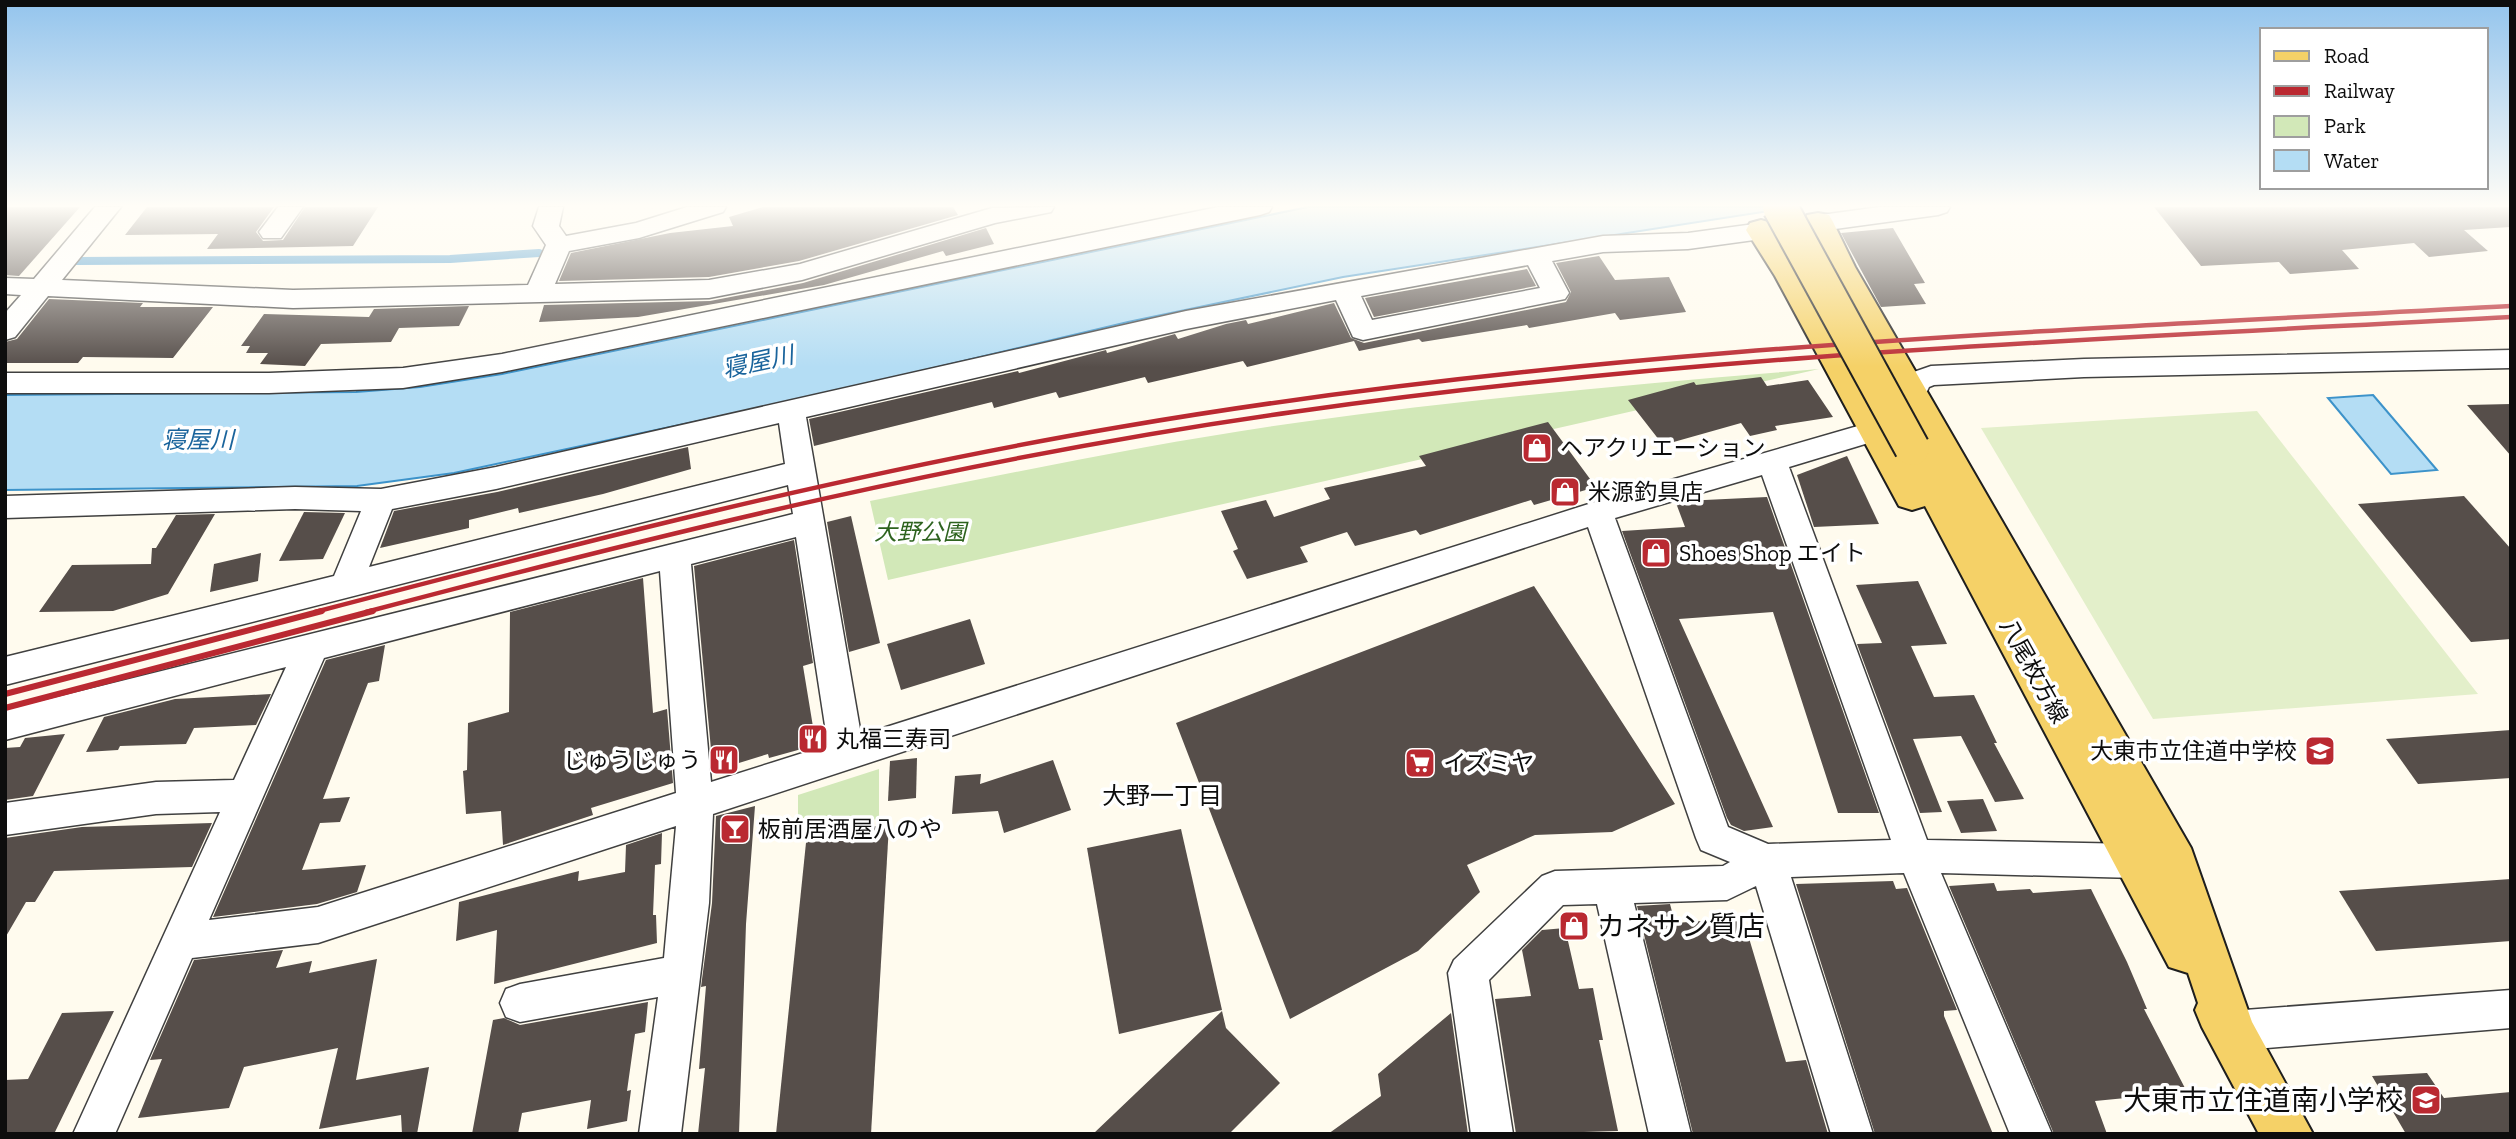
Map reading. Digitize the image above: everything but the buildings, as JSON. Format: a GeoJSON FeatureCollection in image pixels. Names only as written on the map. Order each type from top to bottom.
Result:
{"type":"FeatureCollection","features":[{"type":"Feature","properties":{"kind":"main road"},"geometry":{"type":"LineString","coordinates":[[1785,260],[1791,276],[1875,431],[1989,633],[2070,737]]}},
{"type":"Feature","properties":{"kind":"main road","name":"八尾枚方線"},"geometry":{"type":"LineString","coordinates":[[1796,260],[1912,448],[2287,1134]]}},
{"type":"Feature","properties":{"kind":"main road"},"geometry":{"type":"LineString","coordinates":[[1836,260],[2175,863],[2231,1031]]}},
{"type":"Feature","properties":{"kind":"street"},"geometry":{"type":"LineString","coordinates":[[5,331],[63,260]]}},
{"type":"Feature","properties":{"kind":"street"},"geometry":{"type":"LineString","coordinates":[[537,295],[552,260]]}},
{"type":"Feature","properties":{"kind":"street"},"geometry":{"type":"LineString","coordinates":[[5,286],[293,299],[537,295],[709,289],[802,272],[839,260]]}},
{"type":"Feature","properties":{"kind":"street"},"geometry":{"type":"LineString","coordinates":[[5,383],[269,383],[403,377],[502,363],[995,260]]}},
{"type":"Feature","properties":{"kind":"street"},"geometry":{"type":"LineString","coordinates":[[5,507],[295,498],[381,500],[496,478],[1186,320],[1513,260]]}},
{"type":"Feature","properties":{"kind":"street"},"geometry":{"type":"LineString","coordinates":[[1346,290],[1363,331],[1556,293],[1538,260]]}},
{"type":"Feature","properties":{"kind":"street"},"geometry":{"type":"LineString","coordinates":[[1912,395],[1918,381],[1931,376],[2084,368],[2511,359]]}},
{"type":"Feature","properties":{"kind":"street"},"geometry":{"type":"LineString","coordinates":[[791,411],[847,755]]}},
{"type":"Feature","properties":{"kind":"street"},"geometry":{"type":"LineString","coordinates":[[178,942],[318,925],[1598,512],[1875,431]]}},
{"type":"Feature","properties":{"kind":"street"},"geometry":{"type":"LineString","coordinates":[[1772,462],[1915,856],[2031,1134]]}},
{"type":"Feature","properties":{"kind":"street"},"geometry":{"type":"LineString","coordinates":[[5,671],[799,471]]}},
{"type":"Feature","properties":{"kind":"street"},"geometry":{"type":"LineString","coordinates":[[347,583],[381,500]]}},
{"type":"Feature","properties":{"kind":"street"},"geometry":{"type":"LineString","coordinates":[[1598,512],[1713,838],[1767,861],[1915,856],[2136,861]]}},
{"type":"Feature","properties":{"kind":"street"},"geometry":{"type":"LineString","coordinates":[[5,725],[808,522]]}},
{"type":"Feature","properties":{"kind":"street"},"geometry":{"type":"LineString","coordinates":[[660,1134],[690,904],[695,804],[675,556]]}},
{"type":"Feature","properties":{"kind":"street"},"geometry":{"type":"LineString","coordinates":[[94,1134],[311,649]]}},
{"type":"Feature","properties":{"kind":"street"},"geometry":{"type":"LineString","coordinates":[[5,819],[156,799],[243,796]]}},
{"type":"Feature","properties":{"kind":"street"},"geometry":{"type":"LineString","coordinates":[[1492,1134],[1468,973],[1555,888],[1727,883],[1767,861]]}},
{"type":"Feature","properties":{"kind":"street"},"geometry":{"type":"LineString","coordinates":[[1767,861],[1852,1134]]}},
{"type":"Feature","properties":{"kind":"street"},"geometry":{"type":"LineString","coordinates":[[1612,888],[1670,1134]]}},
{"type":"Feature","properties":{"kind":"street"},"geometry":{"type":"LineString","coordinates":[[520,1003],[681,974]]}},
{"type":"Feature","properties":{"kind":"street"},"geometry":{"type":"LineString","coordinates":[[2231,1031],[2511,1009]]}},
{"type":"Feature","properties":{"kind":"green space","name":"大野公園"},"geometry":{"type":"Polygon","coordinates":[[[1819,369],[888,580],[870,501],[1139,448],[1302,422],[1496,398],[1819,369]]]}},
{"type":"Feature","properties":{"kind":"green space"},"geometry":{"type":"Polygon","coordinates":[[[2257,411],[2478,694],[2153,719],[1981,428],[2257,411]]]}},
{"type":"Feature","properties":{"kind":"green space"},"geometry":{"type":"Polygon","coordinates":[[[879,769],[879,819],[798,828],[798,795],[879,769]]]}},
{"type":"Feature","properties":{"kind":"water","name":"寝屋川"},"geometry":{"type":"Polygon","coordinates":[[[1051,260],[1452,260],[1343,277],[1128,322],[820,395],[454,473],[357,486],[5,490],[5,395],[356,392],[420,387],[502,374],[1051,260]]]}},
{"type":"Feature","properties":{"kind":"water"},"geometry":{"type":"Polygon","coordinates":[[[2373,395],[2437,470],[2391,474],[2328,398],[2373,395]]]}},
{"type":"Feature","properties":{"kind":"waterway"},"geometry":{"type":"LineString","coordinates":[[75,261],[234,260]]}},
{"type":"Feature","properties":{"kind":"railway"},"geometry":{"type":"LineString","coordinates":[[315,612],[716,510],[917,465],[1120,427],[1293,400],[1466,378],[1814,346],[2511,306]]}},
{"type":"Feature","properties":{"kind":"railway"},"geometry":{"type":"LineString","coordinates":[[366,612],[711,525],[942,473],[1059,450],[1293,412],[1444,392],[1748,362],[2053,341],[2511,317]]}},
{"type":"Feature","properties":{"kind":"railway"},"geometry":{"type":"LineString","coordinates":[[5,694],[322,611]]}},
{"type":"Feature","properties":{"kind":"railway"},"geometry":{"type":"LineString","coordinates":[[5,708],[373,611]]}},
{"type":"Feature","properties":{"kind":"place","name":"ヘアクリエーション"},"geometry":{"type":"Point","coordinates":[1537,448]}},
{"type":"Feature","properties":{"kind":"place","name":"米源釣具店"},"geometry":{"type":"Point","coordinates":[1565,492]}},
{"type":"Feature","properties":{"kind":"place","name":"Shoes Shop エイト"},"geometry":{"type":"Point","coordinates":[1656,553]}},
{"type":"Feature","properties":{"kind":"place","name":"丸福三寿司"},"geometry":{"type":"Point","coordinates":[813,739]}},
{"type":"Feature","properties":{"kind":"place","name":"大東市立住道中学校"},"geometry":{"type":"Point","coordinates":[2320,751]}},
{"type":"Feature","properties":{"kind":"place","name":"じゅうじゅう"},"geometry":{"type":"Point","coordinates":[724,760]}},
{"type":"Feature","properties":{"kind":"place","name":"イズミヤ"},"geometry":{"type":"Point","coordinates":[1420,763]}},
{"type":"Feature","properties":{"kind":"place","name":"板前居酒屋八のや"},"geometry":{"type":"Point","coordinates":[735,829]}},
{"type":"Feature","properties":{"kind":"place","name":"カネサン質店"},"geometry":{"type":"Point","coordinates":[1574,926]}},
{"type":"Feature","properties":{"kind":"place","name":"大東市立住道南小学校"},"geometry":{"type":"Point","coordinates":[2426,1100]}},
{"type":"Feature","properties":{"kind":"district","name":"大野一丁目"},"geometry":{"type":"Point","coordinates":[1162,796]}}]}
